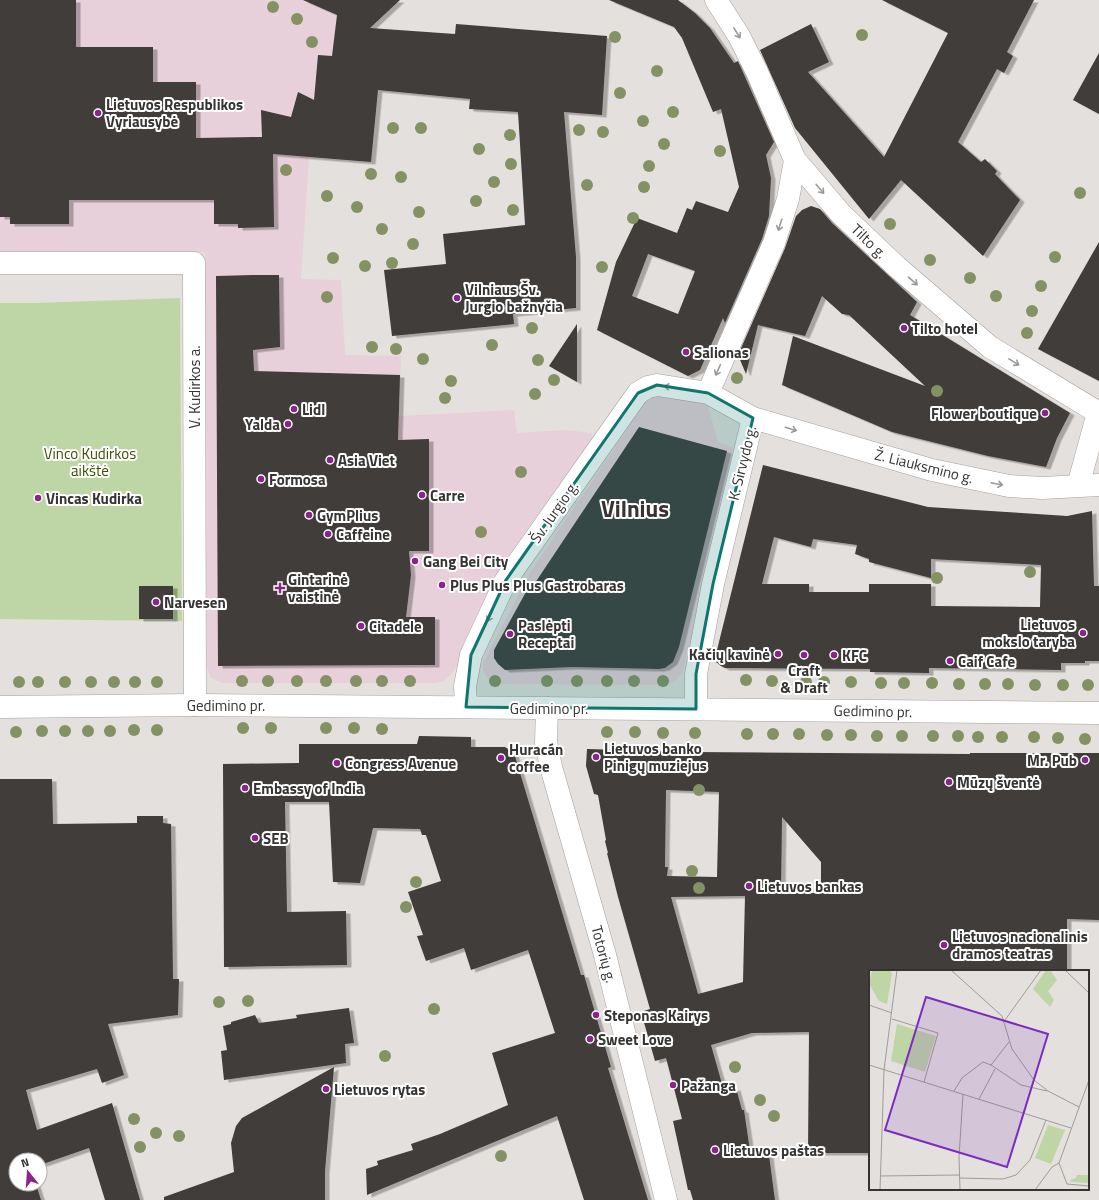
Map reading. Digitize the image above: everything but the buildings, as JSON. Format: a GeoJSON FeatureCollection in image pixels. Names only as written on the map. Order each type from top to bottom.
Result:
{"type":"FeatureCollection","features":[{"type":"Feature","properties":{"kind":"street","name":"Tilto g."},"geometry":{"type":"LineString","coordinates":[[716,0],[739,36],[757,72],[795,160],[841,214],[897,267],[990,347],[1099,413]]}},
{"type":"Feature","properties":{"kind":"street"},"geometry":{"type":"LineString","coordinates":[[708,393],[774,243],[788,199],[795,160]]}},
{"type":"Feature","properties":{"kind":"street","name":"V. Kudirkos a."},"geometry":{"type":"LineString","coordinates":[[0,263],[194,263],[195,705]]}},
{"type":"Feature","properties":{"kind":"street","name":"Šv. Jurgio g."},"geometry":{"type":"LineString","coordinates":[[466,708],[465,686],[471,655],[506,580],[638,393],[648,387],[657,385],[708,393]]}},
{"type":"Feature","properties":{"kind":"street","name":"K. Sirvydo g."},"geometry":{"type":"LineString","coordinates":[[696,709],[696,674],[713,584],[753,418],[708,393]]}},
{"type":"Feature","properties":{"kind":"street"},"geometry":{"type":"LineString","coordinates":[[1089,486],[1099,413]]}},
{"type":"Feature","properties":{"kind":"street","name":"Ž. Liauksmino g."},"geometry":{"type":"LineString","coordinates":[[753,418],[932,470],[1009,486],[1043,488],[1089,486]]}},
{"type":"Feature","properties":{"kind":"street","name":"Gedimino pr."},"geometry":{"type":"LineString","coordinates":[[0,707],[195,705],[1099,713]]}},
{"type":"Feature","properties":{"kind":"street","name":"Totorių g."},"geometry":{"type":"LineString","coordinates":[[547,708],[546,742],[551,767],[604,955],[666,1200]]}},
{"type":"Feature","properties":{"kind":"highlighted area"},"geometry":{"type":"Polygon","coordinates":[[[657,385],[708,393],[753,418],[713,584],[696,674],[696,709],[466,707],[471,655],[506,580],[638,393],[657,385]]]}},
{"type":"Feature","properties":{"kind":"shaded area"},"geometry":{"type":"Polygon","coordinates":[[[0,0],[334,0],[328,11],[337,16],[333,57],[309,157],[301,279],[341,280],[345,355],[401,356],[399,416],[514,410],[517,433],[565,430],[592,433],[593,442],[506,572],[454,671],[444,681],[436,683],[223,683],[211,678],[207,664],[204,414],[205,252],[0,252],[0,0]]]}},
{"type":"Feature","properties":{"kind":"shaded area"},"geometry":{"type":"Polygon","coordinates":[[[661,391],[708,406],[718,442],[732,447],[734,455],[683,671],[676,680],[668,684],[658,685],[493,684],[487,678],[483,670],[483,663],[531,571],[648,399],[661,391]]]}},
{"type":"Feature","properties":{"kind":"green space","name":"Vinco Kudirkos aikštė"},"geometry":{"type":"Polygon","coordinates":[[[180,298],[182,621],[0,619],[0,303],[180,298]]]}},
{"type":"Feature","properties":{"kind":"place","name":"Lietuvos Respublikos Vyriausybė"},"geometry":{"type":"Point","coordinates":[98,113]}},
{"type":"Feature","properties":{"kind":"place","name":"Vilniaus Šv. Jurgio bažnyčia"},"geometry":{"type":"Point","coordinates":[457,298]}},
{"type":"Feature","properties":{"kind":"place","name":"Tilto hotel"},"geometry":{"type":"Point","coordinates":[904,328]}},
{"type":"Feature","properties":{"kind":"place","name":"Salionas"},"geometry":{"type":"Point","coordinates":[686,352]}},
{"type":"Feature","properties":{"kind":"place","name":"Lidl"},"geometry":{"type":"Point","coordinates":[294,409]}},
{"type":"Feature","properties":{"kind":"place","name":"Flower boutique"},"geometry":{"type":"Point","coordinates":[1045,413]}},
{"type":"Feature","properties":{"kind":"place","name":"Yalda"},"geometry":{"type":"Point","coordinates":[288,424]}},
{"type":"Feature","properties":{"kind":"place","name":"Asia Viet"},"geometry":{"type":"Point","coordinates":[330,460]}},
{"type":"Feature","properties":{"kind":"place","name":"Formosa"},"geometry":{"type":"Point","coordinates":[261,479]}},
{"type":"Feature","properties":{"kind":"place","name":"Carre"},"geometry":{"type":"Point","coordinates":[422,495]}},
{"type":"Feature","properties":{"kind":"place","name":"Vincas Kudirka"},"geometry":{"type":"Point","coordinates":[38,498]}},
{"type":"Feature","properties":{"kind":"place","name":"GymPlius"},"geometry":{"type":"Point","coordinates":[309,515]}},
{"type":"Feature","properties":{"kind":"place","name":"Caffeine"},"geometry":{"type":"Point","coordinates":[328,534]}},
{"type":"Feature","properties":{"kind":"place","name":"Gang Bei City"},"geometry":{"type":"Point","coordinates":[415,561]}},
{"type":"Feature","properties":{"kind":"place","name":"Plus Plus Plus Gastrobaras"},"geometry":{"type":"Point","coordinates":[442,585]}},
{"type":"Feature","properties":{"kind":"place","name":"Gintarinė vaistinė"},"geometry":{"type":"Point","coordinates":[280,588]}},
{"type":"Feature","properties":{"kind":"place","name":"Narvesen"},"geometry":{"type":"Point","coordinates":[156,602]}},
{"type":"Feature","properties":{"kind":"place","name":"Citadele"},"geometry":{"type":"Point","coordinates":[361,626]}},
{"type":"Feature","properties":{"kind":"place","name":"Lietuvos mokslo taryba"},"geometry":{"type":"Point","coordinates":[1083,633]}},
{"type":"Feature","properties":{"kind":"place","name":"Paslėpti Receptai"},"geometry":{"type":"Point","coordinates":[510,634]}},
{"type":"Feature","properties":{"kind":"place","name":"Kačių kavinė"},"geometry":{"type":"Point","coordinates":[778,654]}},
{"type":"Feature","properties":{"kind":"place","name":"Craft & Draft"},"geometry":{"type":"Point","coordinates":[804,655]}},
{"type":"Feature","properties":{"kind":"place","name":"KFC"},"geometry":{"type":"Point","coordinates":[834,655]}},
{"type":"Feature","properties":{"kind":"place","name":"Caif Cafe"},"geometry":{"type":"Point","coordinates":[950,661]}},
{"type":"Feature","properties":{"kind":"place","name":"Lietuvos banko Pinigų muziejus"},"geometry":{"type":"Point","coordinates":[596,757]}},
{"type":"Feature","properties":{"kind":"place","name":"Huracán coffee"},"geometry":{"type":"Point","coordinates":[501,758]}},
{"type":"Feature","properties":{"kind":"place","name":"Mr. Pub"},"geometry":{"type":"Point","coordinates":[1085,760]}},
{"type":"Feature","properties":{"kind":"place","name":"Congress Avenue"},"geometry":{"type":"Point","coordinates":[337,763]}},
{"type":"Feature","properties":{"kind":"place","name":"Mūzų šventė"},"geometry":{"type":"Point","coordinates":[949,782]}},
{"type":"Feature","properties":{"kind":"place","name":"Embassy of India"},"geometry":{"type":"Point","coordinates":[245,788]}},
{"type":"Feature","properties":{"kind":"place","name":"SEB"},"geometry":{"type":"Point","coordinates":[255,838]}},
{"type":"Feature","properties":{"kind":"place","name":"Lietuvos bankas"},"geometry":{"type":"Point","coordinates":[749,886]}},
{"type":"Feature","properties":{"kind":"place","name":"Lietuvos nacionalinis dramos teatras"},"geometry":{"type":"Point","coordinates":[944,945]}},
{"type":"Feature","properties":{"kind":"place","name":"Steponas Kairys"},"geometry":{"type":"Point","coordinates":[596,1015]}},
{"type":"Feature","properties":{"kind":"place","name":"Sweet Love"},"geometry":{"type":"Point","coordinates":[590,1039]}},
{"type":"Feature","properties":{"kind":"place","name":"Pažanga"},"geometry":{"type":"Point","coordinates":[673,1085]}},
{"type":"Feature","properties":{"kind":"place","name":"Lietuvos rytas"},"geometry":{"type":"Point","coordinates":[326,1089]}},
{"type":"Feature","properties":{"kind":"place","name":"Lietuvos paštas"},"geometry":{"type":"Point","coordinates":[715,1150]}},
{"type":"Feature","properties":{"kind":"district","name":"Vilnius"},"geometry":{"type":"Point","coordinates":[635,508]}}]}
